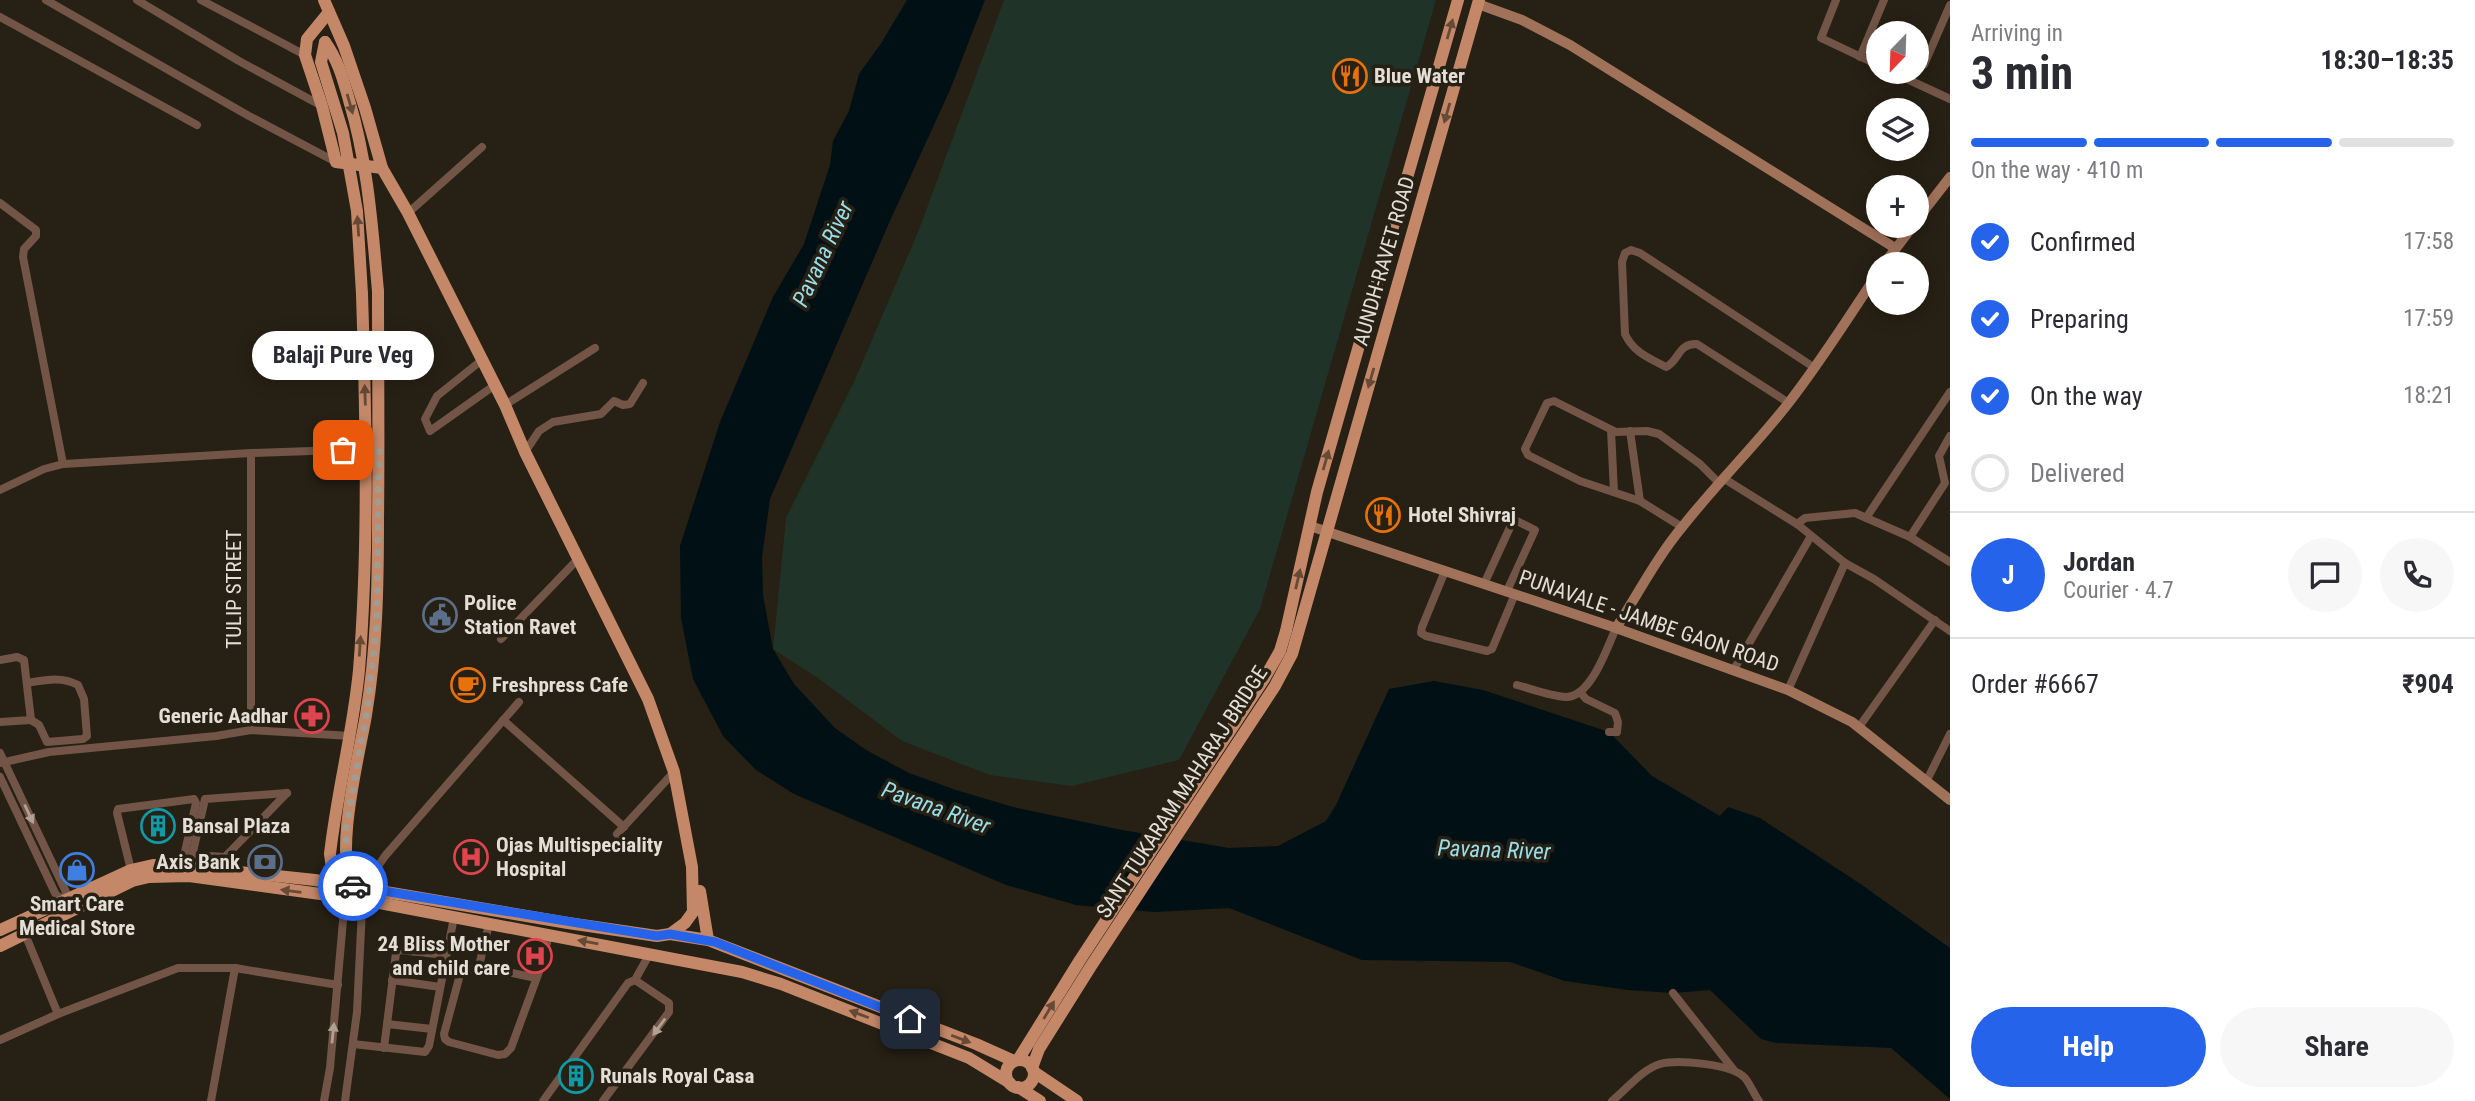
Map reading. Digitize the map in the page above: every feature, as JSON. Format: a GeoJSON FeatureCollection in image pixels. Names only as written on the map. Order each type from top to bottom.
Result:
{"type":"FeatureCollection","features":[{"type":"Feature","properties":{"kind":"main road","name":"AUNDH-RAVET ROAD"},"geometry":{"type":"LineString","coordinates":[[1292,633],[1317,492],[1458,0]]}},
{"type":"Feature","properties":{"kind":"main road","name":"AUNDH-RAVET ROAD"},"geometry":{"type":"LineString","coordinates":[[1292,633],[1328,532],[1479,2]]}},
{"type":"Feature","properties":{"kind":"main road"},"geometry":{"type":"LineString","coordinates":[[326,6],[318,25],[307,39],[305,55],[322,106],[335,162],[382,168]]}},
{"type":"Feature","properties":{"kind":"main road"},"geometry":{"type":"LineString","coordinates":[[326,6],[344,46],[382,168],[408,213],[495,385],[525,452],[648,699],[674,772],[692,867],[712,941],[721,949],[713,966]]}},
{"type":"Feature","properties":{"kind":"main road"},"geometry":{"type":"LineString","coordinates":[[318,25],[325,42],[338,60],[359,132],[371,206],[378,291],[373,450]]}},
{"type":"Feature","properties":{"kind":"main road"},"geometry":{"type":"LineString","coordinates":[[325,42],[321,62],[343,133],[355,200],[373,450],[377,623],[330,854],[334,883]]}},
{"type":"Feature","properties":{"kind":"main road","name":"SANT TUKARAM MAHARAJ BRIDGE"},"geometry":{"type":"LineString","coordinates":[[1085,963],[1292,633]]}},
{"type":"Feature","properties":{"kind":"main road"},"geometry":{"type":"LineString","coordinates":[[355,736],[346,852],[356,893]]}},
{"type":"Feature","properties":{"kind":"main road"},"geometry":{"type":"LineString","coordinates":[[0,946],[25,934],[67,905],[131,870],[152,866],[205,866],[334,883],[356,893],[454,917],[713,966],[781,984],[969,1058],[1040,1101]]}},
{"type":"Feature","properties":{"kind":"main road"},"geometry":{"type":"LineString","coordinates":[[652,954],[652,944],[685,923],[693,912],[692,867]]}},
{"type":"Feature","properties":{"kind":"main road"},"geometry":{"type":"LineString","coordinates":[[0,930],[132,881],[168,875],[356,893],[712,941],[1016,1061],[1026,1061],[1033,1070],[1072,1100]]}},
{"type":"Feature","properties":{"kind":"main road"},"geometry":{"type":"LineString","coordinates":[[1014,1085],[1006,1071],[1016,1061],[1085,963]]}},
{"type":"Feature","properties":{"kind":"main road"},"geometry":{"type":"LineString","coordinates":[[1014,1085],[1030,1083],[1040,1049],[1085,963]]}},
{"type":"Feature","properties":{"kind":"street"},"geometry":{"type":"LineString","coordinates":[[46,0],[248,116],[335,162]]}},
{"type":"Feature","properties":{"kind":"street"},"geometry":{"type":"LineString","coordinates":[[137,0],[239,61],[322,106]]}},
{"type":"Feature","properties":{"kind":"street"},"geometry":{"type":"LineString","coordinates":[[201,0],[305,55]]}},
{"type":"Feature","properties":{"kind":"street"},"geometry":{"type":"LineString","coordinates":[[1836,0],[1821,38],[1866,60]]}},
{"type":"Feature","properties":{"kind":"street"},"geometry":{"type":"LineString","coordinates":[[1875,21],[1884,0]]}},
{"type":"Feature","properties":{"kind":"street"},"geometry":{"type":"LineString","coordinates":[[1479,2],[1570,45],[1895,248]]}},
{"type":"Feature","properties":{"kind":"street"},"geometry":{"type":"LineString","coordinates":[[1929,53],[1950,5]]}},
{"type":"Feature","properties":{"kind":"street"},"geometry":{"type":"LineString","coordinates":[[0,17],[197,125]]}},
{"type":"Feature","properties":{"kind":"street"},"geometry":{"type":"LineString","coordinates":[[1860,57],[1866,44]]}},
{"type":"Feature","properties":{"kind":"street"},"geometry":{"type":"LineString","coordinates":[[1918,84],[1950,99]]}},
{"type":"Feature","properties":{"kind":"street"},"geometry":{"type":"LineString","coordinates":[[408,213],[482,147]]}},
{"type":"Feature","properties":{"kind":"street"},"geometry":{"type":"LineString","coordinates":[[1929,204],[1950,177]]}},
{"type":"Feature","properties":{"kind":"street"},"geometry":{"type":"LineString","coordinates":[[0,203],[36,230],[36,236],[24,249],[23,257],[63,464]]}},
{"type":"Feature","properties":{"kind":"street"},"geometry":{"type":"LineString","coordinates":[[1892,252],[1903,238]]}},
{"type":"Feature","properties":{"kind":"street"},"geometry":{"type":"LineString","coordinates":[[1789,403],[1697,344],[1689,344],[1680,350],[1671,365],[1666,367],[1638,352],[1625,334],[1622,262],[1625,253],[1631,250],[1640,253],[1815,368]]}},
{"type":"Feature","properties":{"kind":"street"},"geometry":{"type":"LineString","coordinates":[[1517,685],[1565,697],[1580,692],[1591,680],[1616,628],[1682,527],[1789,403],[1866,291]]}},
{"type":"Feature","properties":{"kind":"street"},"geometry":{"type":"LineString","coordinates":[[505,405],[595,348]]}},
{"type":"Feature","properties":{"kind":"street"},"geometry":{"type":"LineString","coordinates":[[482,360],[437,396],[425,419],[430,432],[495,385]]}},
{"type":"Feature","properties":{"kind":"street"},"geometry":{"type":"LineString","coordinates":[[525,452],[539,431],[553,422],[601,414],[614,401],[623,405],[630,404],[642,383]]}},
{"type":"Feature","properties":{"kind":"street"},"geometry":{"type":"LineString","coordinates":[[1866,518],[1950,392]]}},
{"type":"Feature","properties":{"kind":"street"},"geometry":{"type":"LineString","coordinates":[[1682,527],[1640,501],[1580,481],[1525,452],[1547,403],[1550,401],[1611,430],[1659,434],[1721,481],[1797,524],[1845,563],[1874,579],[1950,631]]}},
{"type":"Feature","properties":{"kind":"street"},"geometry":{"type":"LineString","coordinates":[[1611,430],[1614,492]]}},
{"type":"Feature","properties":{"kind":"street"},"geometry":{"type":"LineString","coordinates":[[1630,430],[1640,501]]}},
{"type":"Feature","properties":{"kind":"street"},"geometry":{"type":"LineString","coordinates":[[1910,537],[1943,487],[1947,476],[1939,456],[1950,436]]}},
{"type":"Feature","properties":{"kind":"street"},"geometry":{"type":"LineString","coordinates":[[0,490],[44,469],[63,464],[251,453],[373,450]]}},
{"type":"Feature","properties":{"kind":"street","name":"TULIP STREET"},"geometry":{"type":"LineString","coordinates":[[251,453],[251,730]]}},
{"type":"Feature","properties":{"kind":"street"},"geometry":{"type":"LineString","coordinates":[[1797,524],[1805,518],[1855,513],[1910,537],[1950,562]]}},
{"type":"Feature","properties":{"kind":"street"},"geometry":{"type":"LineString","coordinates":[[1445,571],[1421,633],[1487,651],[1492,649],[1535,530],[1515,520],[1511,523],[1483,584]]}},
{"type":"Feature","properties":{"kind":"street","name":"PUNAVALE - JAMBE GAON ROAD"},"geometry":{"type":"LineString","coordinates":[[1310,526],[1616,628],[1788,690],[1859,727],[1950,800]]}},
{"type":"Feature","properties":{"kind":"street"},"geometry":{"type":"LineString","coordinates":[[1732,671],[1811,536]]}},
{"type":"Feature","properties":{"kind":"street"},"geometry":{"type":"LineString","coordinates":[[501,639],[578,559]]}},
{"type":"Feature","properties":{"kind":"street"},"geometry":{"type":"LineString","coordinates":[[1788,690],[1845,563]]}},
{"type":"Feature","properties":{"kind":"street"},"geometry":{"type":"LineString","coordinates":[[1859,727],[1935,620]]}},
{"type":"Feature","properties":{"kind":"street"},"geometry":{"type":"LineString","coordinates":[[0,660],[24,660],[31,720]]}},
{"type":"Feature","properties":{"kind":"street"},"geometry":{"type":"LineString","coordinates":[[0,722],[31,720],[39,725],[47,742],[83,739],[87,736],[84,699],[78,685],[55,678],[27,683]]}},
{"type":"Feature","properties":{"kind":"street"},"geometry":{"type":"LineString","coordinates":[[1580,692],[1586,699],[1615,713],[1617,732],[1609,733]]}},
{"type":"Feature","properties":{"kind":"street"},"geometry":{"type":"LineString","coordinates":[[324,1101],[338,985],[356,893],[519,702]]}},
{"type":"Feature","properties":{"kind":"street"},"geometry":{"type":"LineString","coordinates":[[503,720],[621,830],[674,772]]}},
{"type":"Feature","properties":{"kind":"street"},"geometry":{"type":"LineString","coordinates":[[67,905],[66,892],[1,759],[251,730],[355,736]]}},
{"type":"Feature","properties":{"kind":"street"},"geometry":{"type":"LineString","coordinates":[[1926,782],[1950,734]]}},
{"type":"Feature","properties":{"kind":"street"},"geometry":{"type":"LineString","coordinates":[[0,778],[56,895],[67,905]]}},
{"type":"Feature","properties":{"kind":"street"},"geometry":{"type":"LineString","coordinates":[[186,865],[205,799],[287,793],[225,857],[210,856],[205,866]]}},
{"type":"Feature","properties":{"kind":"street"},"geometry":{"type":"LineString","coordinates":[[131,870],[118,809],[190,799],[196,803],[186,865]]}},
{"type":"Feature","properties":{"kind":"street"},"geometry":{"type":"LineString","coordinates":[[345,1101],[353,1044],[356,893]]}},
{"type":"Feature","properties":{"kind":"street"},"geometry":{"type":"LineString","coordinates":[[353,1044],[425,1052],[429,1046],[454,917]]}},
{"type":"Feature","properties":{"kind":"street"},"geometry":{"type":"LineString","coordinates":[[489,923],[480,966],[476,970],[461,971],[444,1034],[449,1042],[498,1055],[505,1054],[511,1048],[549,935]]}},
{"type":"Feature","properties":{"kind":"street"},"geometry":{"type":"LineString","coordinates":[[25,934],[58,1014]]}},
{"type":"Feature","properties":{"kind":"street"},"geometry":{"type":"LineString","coordinates":[[384,1048],[395,957],[399,950],[446,955]]}},
{"type":"Feature","properties":{"kind":"street"},"geometry":{"type":"LineString","coordinates":[[543,1101],[652,954]]}},
{"type":"Feature","properties":{"kind":"street"},"geometry":{"type":"LineString","coordinates":[[480,966],[536,978]]}},
{"type":"Feature","properties":{"kind":"street"},"geometry":{"type":"LineString","coordinates":[[0,1040],[168,970],[187,967],[235,968],[338,985]]}},
{"type":"Feature","properties":{"kind":"street"},"geometry":{"type":"LineString","coordinates":[[211,1101],[235,968]]}},
{"type":"Feature","properties":{"kind":"street"},"geometry":{"type":"LineString","coordinates":[[392,980],[440,987]]}},
{"type":"Feature","properties":{"kind":"street"},"geometry":{"type":"LineString","coordinates":[[603,1101],[669,1012],[669,1003],[635,980]]}},
{"type":"Feature","properties":{"kind":"street"},"geometry":{"type":"LineString","coordinates":[[1673,993],[1733,1069],[1744,1077],[1759,1101]]}},
{"type":"Feature","properties":{"kind":"street"},"geometry":{"type":"LineString","coordinates":[[387,1024],[432,1029]]}},
{"type":"Feature","properties":{"kind":"street"},"geometry":{"type":"LineString","coordinates":[[1612,1101],[1637,1078],[1661,1063],[1718,1065],[1733,1069]]}},
{"type":"Feature","properties":{"kind":"green space"},"geometry":{"type":"Polygon","coordinates":[[[1004,0],[1436,0],[1260,609],[1179,760],[1072,786],[990,775],[902,741],[818,678],[773,649],[786,518],[854,382],[918,232],[1004,0]]]}},
{"type":"Feature","properties":{"kind":"water","name":"Pavana River"},"geometry":{"type":"Polygon","coordinates":[[[907,0],[985,0],[950,90],[889,223],[770,499],[762,557],[763,595],[773,649],[794,684],[835,728],[866,750],[909,773],[1013,807],[1122,830],[1229,848],[1278,846],[1326,821],[1336,805],[1389,689],[1434,681],[1483,690],[1609,732],[1652,776],[1720,816],[1728,807],[1760,818],[1862,885],[1950,948],[1950,1099],[1891,1048],[1776,1043],[1761,1039],[1710,990],[1673,993],[1628,990],[1565,981],[1510,962],[1362,960],[1229,908],[1155,912],[1076,905],[1006,885],[794,794],[756,770],[723,736],[693,679],[681,618],[680,546],[720,422],[773,297],[804,244],[830,165],[833,141],[849,111],[859,74],[907,0]]]}},
{"type":"Feature","properties":{"kind":"way so far"},"geometry":{"type":"LineString","coordinates":[[343,450],[379,450],[377,623],[367,711],[346,830],[348,872],[353,886]]}},
{"type":"Feature","properties":{"kind":"place","name":"Blue Water"},"geometry":{"type":"Point","coordinates":[1350,76]}},
{"type":"Feature","properties":{"kind":"place","name":"Balaji Pure Veg"},"geometry":{"type":"Point","coordinates":[343,450]}},
{"type":"Feature","properties":{"kind":"place","name":"Hotel Shivraj"},"geometry":{"type":"Point","coordinates":[1383,515]}},
{"type":"Feature","properties":{"kind":"place","name":"Police Station Ravet"},"geometry":{"type":"Point","coordinates":[440,615]}},
{"type":"Feature","properties":{"kind":"place","name":"Freshpress Cafe"},"geometry":{"type":"Point","coordinates":[468,685]}},
{"type":"Feature","properties":{"kind":"place","name":"Generic Aadhar"},"geometry":{"type":"Point","coordinates":[312,716]}},
{"type":"Feature","properties":{"kind":"place","name":"Bansal Plaza"},"geometry":{"type":"Point","coordinates":[158,826]}},
{"type":"Feature","properties":{"kind":"place","name":"Ojas Multispeciality Hospital"},"geometry":{"type":"Point","coordinates":[471,857]}},
{"type":"Feature","properties":{"kind":"place","name":"Axis Bank"},"geometry":{"type":"Point","coordinates":[265,862]}},
{"type":"Feature","properties":{"kind":"place","name":"Smart Care Medical Store"},"geometry":{"type":"Point","coordinates":[77,870]}},
{"type":"Feature","properties":{"kind":"place","name":"24 Bliss Mother and child care"},"geometry":{"type":"Point","coordinates":[535,956]}},
{"type":"Feature","properties":{"kind":"place","name":"Runals Royal Casa"},"geometry":{"type":"Point","coordinates":[576,1076]}},
{"type":"Feature","properties":{"kind":"route"},"geometry":{"type":"LineString","coordinates":[[353,886],[568,923],[657,936],[670,934],[708,940],[910,1019]]}}]}
